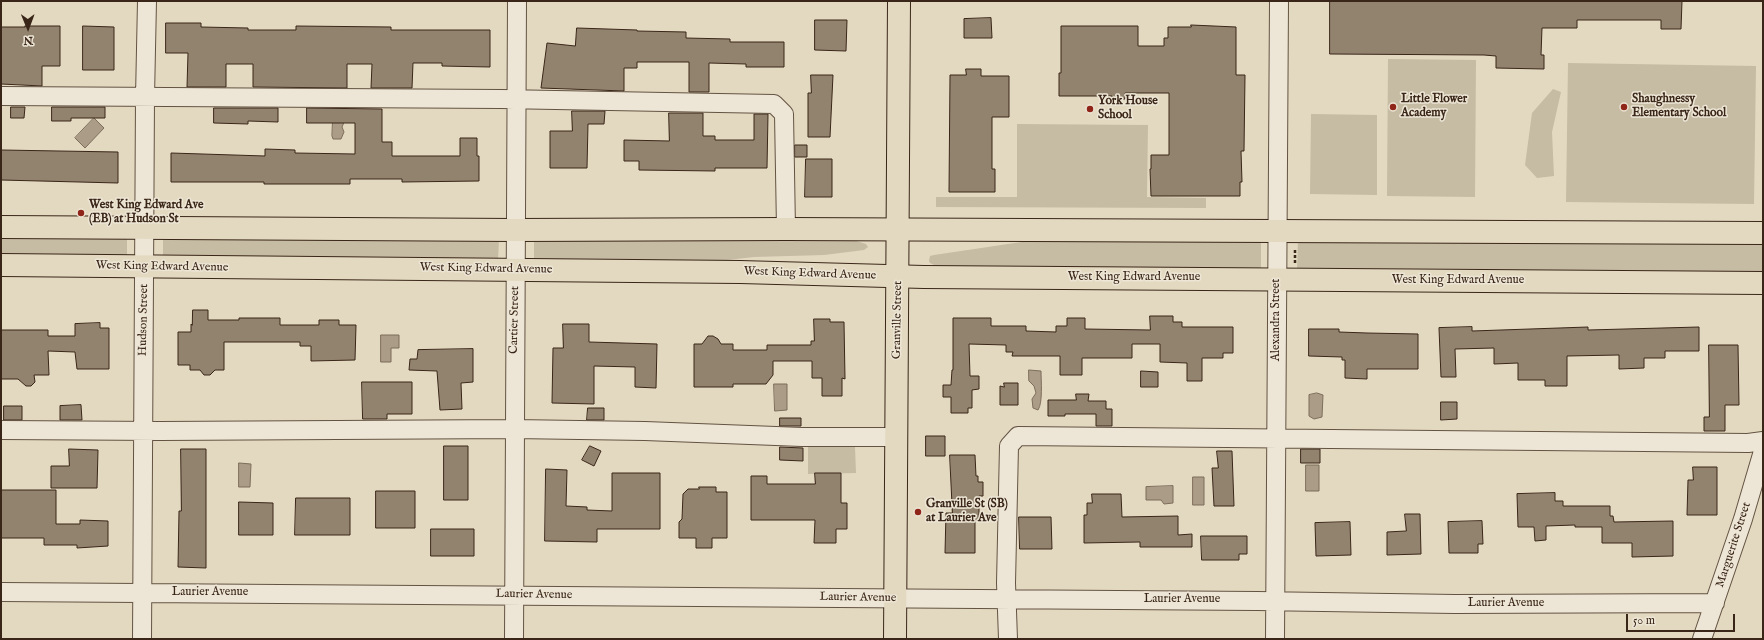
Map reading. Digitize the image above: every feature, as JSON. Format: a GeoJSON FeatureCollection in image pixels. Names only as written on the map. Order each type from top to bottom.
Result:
{"type":"FeatureCollection","features":[{"type":"Feature","properties":{"kind":"main road","name":"Granville Street"},"geometry":{"type":"LineString","coordinates":[[896,639],[899,1]]}},
{"type":"Feature","properties":{"kind":"main road"},"geometry":{"type":"LineString","coordinates":[[1,227],[145,229],[786,229],[1763,233]]}},
{"type":"Feature","properties":{"kind":"main road","name":"West King Edward Avenue"},"geometry":{"type":"LineString","coordinates":[[1,265],[740,272],[898,276],[1286,275],[1763,283]]}},
{"type":"Feature","properties":{"kind":"street","name":"Hudson Street"},"geometry":{"type":"LineString","coordinates":[[142,639],[145,97],[147,1]]}},
{"type":"Feature","properties":{"kind":"street","name":"Cartier Street"},"geometry":{"type":"LineString","coordinates":[[514,639],[517,1]]}},
{"type":"Feature","properties":{"kind":"street","name":"Alexandra Street"},"geometry":{"type":"LineString","coordinates":[[1275,639],[1277,438],[1286,275],[1278,231],[1279,1]]}},
{"type":"Feature","properties":{"kind":"street"},"geometry":{"type":"LineString","coordinates":[[1,96],[517,100],[774,104],[784,114],[786,229]]}},
{"type":"Feature","properties":{"kind":"street"},"geometry":{"type":"LineString","coordinates":[[1,430],[143,431],[514,429],[645,431],[802,437],[896,437]]}},
{"type":"Feature","properties":{"kind":"street"},"geometry":{"type":"LineString","coordinates":[[1008,639],[1007,600],[1009,446],[1018,436],[1732,442],[1763,441]]}},
{"type":"Feature","properties":{"kind":"street","name":"Marguerite Street"},"geometry":{"type":"LineString","coordinates":[[1702,639],[1743,520],[1763,451]]}},
{"type":"Feature","properties":{"kind":"street","name":"Laurier Avenue"},"geometry":{"type":"LineString","coordinates":[[1,592],[1276,601],[1455,604],[1715,603]]}},
{"type":"Feature","properties":{"kind":"path"},"geometry":{"type":"LineString","coordinates":[[1286,275],[1296,247]]}},
{"type":"Feature","properties":{"kind":"shaded area"},"geometry":{"type":"Polygon","coordinates":[[[1388,59],[1476,60],[1475,197],[1387,196],[1388,59]]]}},
{"type":"Feature","properties":{"kind":"shaded area"},"geometry":{"type":"Polygon","coordinates":[[[1568,63],[1756,66],[1754,204],[1566,202],[1568,63]]]}},
{"type":"Feature","properties":{"kind":"shaded area"},"geometry":{"type":"Polygon","coordinates":[[[1553,89],[1561,92],[1552,132],[1554,176],[1537,178],[1525,165],[1532,113],[1553,89]]]}},
{"type":"Feature","properties":{"kind":"shaded area"},"geometry":{"type":"Polygon","coordinates":[[[1311,114],[1377,115],[1377,195],[1310,194],[1311,114]]]}},
{"type":"Feature","properties":{"kind":"shaded area"},"geometry":{"type":"Polygon","coordinates":[[[94,118],[104,128],[85,148],[75,138],[94,118]]]}},
{"type":"Feature","properties":{"kind":"shaded area"},"geometry":{"type":"Polygon","coordinates":[[[333,119],[345,120],[342,127],[344,132],[341,139],[333,139],[333,119]]]}},
{"type":"Feature","properties":{"kind":"shaded area"},"geometry":{"type":"Polygon","coordinates":[[[1017,124],[1148,125],[1147,197],[1206,198],[1206,208],[936,207],[936,197],[1017,197],[1017,124]]]}},
{"type":"Feature","properties":{"kind":"shaded area"},"geometry":{"type":"Polygon","coordinates":[[[1,235],[127,235],[127,258],[1,258],[1,235]]]}},
{"type":"Feature","properties":{"kind":"shaded area"},"geometry":{"type":"Polygon","coordinates":[[[163,236],[499,239],[498,260],[163,258],[163,236]]]}},
{"type":"Feature","properties":{"kind":"shaded area"},"geometry":{"type":"Polygon","coordinates":[[[534,238],[853,240],[866,244],[868,247],[864,250],[824,255],[754,257],[700,263],[534,261],[534,238]]]}},
{"type":"Feature","properties":{"kind":"shaded area"},"geometry":{"type":"Polygon","coordinates":[[[1261,239],[1261,271],[938,267],[929,261],[930,256],[934,255],[1035,240],[1261,239]]]}},
{"type":"Feature","properties":{"kind":"shaded area"},"geometry":{"type":"Polygon","coordinates":[[[1298,239],[1763,242],[1763,275],[1297,271],[1298,239]]]}},
{"type":"Feature","properties":{"kind":"shaded area"},"geometry":{"type":"Polygon","coordinates":[[[381,335],[399,335],[399,348],[391,348],[391,362],[381,362],[381,335]]]}},
{"type":"Feature","properties":{"kind":"shaded area"},"geometry":{"type":"Polygon","coordinates":[[[1029,370],[1041,371],[1041,397],[1040,407],[1038,410],[1033,408],[1032,399],[1036,393],[1034,386],[1029,381],[1029,370]]]}},
{"type":"Feature","properties":{"kind":"shaded area"},"geometry":{"type":"Polygon","coordinates":[[[774,384],[787,384],[787,410],[775,411],[774,384]]]}},
{"type":"Feature","properties":{"kind":"shaded area"},"geometry":{"type":"Polygon","coordinates":[[[1317,393],[1323,395],[1322,417],[1314,419],[1309,416],[1309,395],[1317,393]]]}},
{"type":"Feature","properties":{"kind":"shaded area"},"geometry":{"type":"Polygon","coordinates":[[[808,447],[855,447],[856,473],[808,474],[808,447]]]}},
{"type":"Feature","properties":{"kind":"shaded area"},"geometry":{"type":"Polygon","coordinates":[[[239,463],[251,464],[250,487],[239,487],[239,463]]]}},
{"type":"Feature","properties":{"kind":"shaded area"},"geometry":{"type":"Polygon","coordinates":[[[1306,465],[1319,465],[1319,491],[1306,491],[1306,465]]]}},
{"type":"Feature","properties":{"kind":"shaded area"},"geometry":{"type":"Polygon","coordinates":[[[1193,477],[1204,477],[1204,505],[1193,505],[1193,477]]]}},
{"type":"Feature","properties":{"kind":"shaded area"},"geometry":{"type":"Polygon","coordinates":[[[1173,486],[1173,503],[1164,504],[1161,500],[1146,500],[1146,487],[1173,486]]]}},
{"type":"Feature","properties":{"kind":"building"},"geometry":{"type":"Polygon","coordinates":[[[1330,1],[1682,1],[1681,29],[1661,29],[1661,20],[1577,20],[1577,28],[1542,28],[1541,55],[1544,55],[1544,69],[1496,68],[1496,56],[1330,54],[1330,1]]]}},
{"type":"Feature","properties":{"kind":"building"},"geometry":{"type":"Polygon","coordinates":[[[991,18],[992,38],[964,38],[964,19],[991,18]]]}},
{"type":"Feature","properties":{"kind":"building"},"geometry":{"type":"Polygon","coordinates":[[[815,20],[847,20],[846,51],[815,50],[815,20]]]}},
{"type":"Feature","properties":{"kind":"building"},"geometry":{"type":"Polygon","coordinates":[[[166,23],[201,23],[201,27],[248,28],[248,30],[296,30],[296,26],[391,27],[391,30],[490,30],[490,67],[442,66],[442,63],[413,63],[412,88],[371,88],[372,64],[347,64],[347,88],[253,87],[253,64],[226,64],[226,87],[187,87],[188,53],[166,53],[166,23]]]}},
{"type":"Feature","properties":{"kind":"building"},"geometry":{"type":"Polygon","coordinates":[[[1191,25],[1236,27],[1236,75],[1245,75],[1244,151],[1241,151],[1242,182],[1240,182],[1240,196],[1151,196],[1151,155],[1169,155],[1169,93],[1125,93],[1125,99],[1112,99],[1112,96],[1059,96],[1059,73],[1061,73],[1061,26],[1138,26],[1138,46],[1164,46],[1164,38],[1168,38],[1168,27],[1191,27],[1191,25]]]}},
{"type":"Feature","properties":{"kind":"building"},"geometry":{"type":"Polygon","coordinates":[[[60,26],[60,66],[42,66],[42,86],[1,84],[1,27],[60,26]]]}},
{"type":"Feature","properties":{"kind":"building"},"geometry":{"type":"Polygon","coordinates":[[[83,26],[114,27],[114,70],[83,70],[83,26]]]}},
{"type":"Feature","properties":{"kind":"building"},"geometry":{"type":"Polygon","coordinates":[[[577,28],[686,32],[686,38],[730,39],[730,42],[784,42],[784,67],[746,67],[746,64],[709,63],[709,92],[689,92],[689,62],[637,62],[637,68],[624,68],[624,91],[541,88],[547,43],[575,46],[577,28]]]}},
{"type":"Feature","properties":{"kind":"building"},"geometry":{"type":"Polygon","coordinates":[[[966,69],[981,69],[981,76],[1009,76],[1009,117],[992,117],[992,169],[995,169],[995,192],[949,192],[950,75],[966,75],[966,69]]]}},
{"type":"Feature","properties":{"kind":"building"},"geometry":{"type":"Polygon","coordinates":[[[811,75],[833,75],[830,137],[808,137],[808,93],[811,93],[811,75]]]}},
{"type":"Feature","properties":{"kind":"building"},"geometry":{"type":"Polygon","coordinates":[[[11,107],[25,107],[24,118],[11,118],[11,107]]]}},
{"type":"Feature","properties":{"kind":"building"},"geometry":{"type":"Polygon","coordinates":[[[52,107],[105,107],[105,118],[71,118],[71,121],[52,121],[52,107]]]}},
{"type":"Feature","properties":{"kind":"building"},"geometry":{"type":"Polygon","coordinates":[[[214,108],[278,108],[278,122],[248,121],[248,124],[214,123],[214,108]]]}},
{"type":"Feature","properties":{"kind":"building"},"geometry":{"type":"Polygon","coordinates":[[[307,108],[382,109],[382,142],[392,142],[392,156],[460,156],[460,138],[477,138],[479,181],[402,182],[402,179],[350,179],[350,184],[171,182],[171,153],[265,156],[265,149],[295,150],[295,153],[355,154],[355,123],[307,123],[307,108]]]}},
{"type":"Feature","properties":{"kind":"building"},"geometry":{"type":"Polygon","coordinates":[[[572,111],[605,111],[604,124],[588,124],[587,168],[550,168],[550,131],[572,131],[572,111]]]}},
{"type":"Feature","properties":{"kind":"building"},"geometry":{"type":"Polygon","coordinates":[[[669,113],[703,113],[703,136],[715,136],[715,140],[754,140],[754,114],[768,114],[767,168],[715,168],[715,171],[639,170],[639,161],[624,161],[624,140],[669,141],[669,113]]]}},
{"type":"Feature","properties":{"kind":"building"},"geometry":{"type":"Polygon","coordinates":[[[795,145],[807,145],[807,157],[795,157],[795,145]]]}},
{"type":"Feature","properties":{"kind":"building"},"geometry":{"type":"Polygon","coordinates":[[[1,150],[118,152],[118,183],[1,180],[1,150]]]}},
{"type":"Feature","properties":{"kind":"building"},"geometry":{"type":"Polygon","coordinates":[[[806,159],[832,159],[832,197],[805,197],[806,159]]]}},
{"type":"Feature","properties":{"kind":"building"},"geometry":{"type":"Polygon","coordinates":[[[193,310],[208,310],[208,320],[280,318],[280,325],[319,325],[319,320],[339,320],[339,325],[356,325],[355,360],[311,361],[311,346],[300,346],[300,342],[224,342],[224,370],[215,370],[210,375],[204,375],[200,370],[190,370],[190,365],[178,365],[178,332],[191,332],[193,310]]]}},
{"type":"Feature","properties":{"kind":"building"},"geometry":{"type":"Polygon","coordinates":[[[1150,316],[1173,316],[1173,322],[1182,322],[1182,327],[1233,327],[1233,353],[1223,353],[1223,358],[1202,358],[1202,381],[1187,381],[1187,363],[1160,362],[1160,344],[1132,344],[1132,358],[1082,358],[1082,375],[1060,375],[1060,356],[1012,356],[1013,352],[1006,352],[1006,345],[969,344],[970,376],[979,376],[979,389],[972,390],[972,408],[968,408],[968,413],[951,413],[951,397],[943,397],[943,385],[951,385],[953,370],[953,318],[991,318],[991,326],[1026,326],[1026,331],[1056,332],[1056,326],[1067,326],[1067,318],[1085,318],[1085,329],[1150,330],[1150,316]]]}},
{"type":"Feature","properties":{"kind":"building"},"geometry":{"type":"Polygon","coordinates":[[[814,319],[830,319],[830,322],[844,322],[845,379],[842,378],[842,396],[822,396],[822,378],[812,378],[812,361],[773,361],[773,375],[766,384],[733,384],[733,387],[694,387],[694,344],[702,344],[708,336],[713,336],[718,339],[721,344],[733,344],[733,350],[767,350],[767,345],[811,345],[811,341],[814,341],[814,319]]]}},
{"type":"Feature","properties":{"kind":"building"},"geometry":{"type":"Polygon","coordinates":[[[100,323],[100,328],[109,328],[109,369],[77,369],[75,352],[48,351],[49,375],[34,375],[35,382],[31,386],[26,386],[18,379],[1,379],[1,330],[48,330],[48,336],[75,336],[75,324],[100,323]]]}},
{"type":"Feature","properties":{"kind":"building"},"geometry":{"type":"Polygon","coordinates":[[[563,324],[589,324],[589,342],[657,344],[656,388],[635,387],[635,367],[594,366],[594,404],[552,403],[553,348],[563,348],[563,324]]]}},
{"type":"Feature","properties":{"kind":"building"},"geometry":{"type":"Polygon","coordinates":[[[1472,327],[1472,331],[1588,327],[1588,330],[1699,327],[1699,351],[1665,351],[1665,358],[1644,358],[1644,368],[1619,369],[1619,355],[1567,356],[1567,386],[1545,386],[1545,380],[1518,380],[1518,363],[1494,364],[1494,348],[1455,349],[1456,377],[1441,377],[1439,328],[1472,327]]]}},
{"type":"Feature","properties":{"kind":"building"},"geometry":{"type":"Polygon","coordinates":[[[1309,329],[1339,329],[1339,332],[1418,334],[1418,369],[1367,369],[1367,379],[1345,378],[1345,360],[1342,360],[1342,357],[1309,356],[1309,329]]]}},
{"type":"Feature","properties":{"kind":"building"},"geometry":{"type":"Polygon","coordinates":[[[1709,345],[1738,345],[1739,405],[1725,405],[1725,431],[1704,431],[1704,417],[1709,417],[1709,345]]]}},
{"type":"Feature","properties":{"kind":"building"},"geometry":{"type":"Polygon","coordinates":[[[473,349],[473,382],[461,383],[462,409],[440,410],[437,371],[409,370],[410,359],[417,359],[418,350],[473,349]]]}},
{"type":"Feature","properties":{"kind":"building"},"geometry":{"type":"Polygon","coordinates":[[[1141,371],[1158,372],[1158,387],[1141,387],[1141,371]]]}},
{"type":"Feature","properties":{"kind":"building"},"geometry":{"type":"Polygon","coordinates":[[[362,382],[412,382],[412,414],[387,414],[387,419],[363,419],[362,382]]]}},
{"type":"Feature","properties":{"kind":"building"},"geometry":{"type":"Polygon","coordinates":[[[1004,383],[1018,383],[1018,405],[1000,405],[1000,386],[1004,387],[1004,383]]]}},
{"type":"Feature","properties":{"kind":"building"},"geometry":{"type":"Polygon","coordinates":[[[1076,394],[1089,394],[1088,401],[1106,401],[1106,409],[1112,409],[1112,426],[1096,426],[1096,414],[1065,414],[1065,416],[1048,416],[1048,400],[1076,400],[1076,394]]]}},
{"type":"Feature","properties":{"kind":"building"},"geometry":{"type":"Polygon","coordinates":[[[1441,402],[1457,402],[1457,419],[1441,420],[1441,402]]]}},
{"type":"Feature","properties":{"kind":"building"},"geometry":{"type":"Polygon","coordinates":[[[81,405],[82,420],[60,420],[60,406],[81,405]]]}},
{"type":"Feature","properties":{"kind":"building"},"geometry":{"type":"Polygon","coordinates":[[[4,406],[22,406],[22,420],[4,420],[4,406]]]}},
{"type":"Feature","properties":{"kind":"building"},"geometry":{"type":"Polygon","coordinates":[[[588,408],[604,408],[604,420],[587,420],[588,408]]]}},
{"type":"Feature","properties":{"kind":"building"},"geometry":{"type":"Polygon","coordinates":[[[780,418],[801,418],[801,426],[780,426],[780,418]]]}},
{"type":"Feature","properties":{"kind":"building"},"geometry":{"type":"Polygon","coordinates":[[[926,436],[945,436],[945,456],[926,456],[926,436]]]}},
{"type":"Feature","properties":{"kind":"building"},"geometry":{"type":"Polygon","coordinates":[[[444,446],[468,446],[468,500],[444,500],[444,446]]]}},
{"type":"Feature","properties":{"kind":"building"},"geometry":{"type":"Polygon","coordinates":[[[590,446],[601,451],[594,466],[582,460],[590,446]]]}},
{"type":"Feature","properties":{"kind":"building"},"geometry":{"type":"Polygon","coordinates":[[[780,447],[803,448],[803,461],[780,460],[780,447]]]}},
{"type":"Feature","properties":{"kind":"building"},"geometry":{"type":"Polygon","coordinates":[[[69,449],[98,450],[97,488],[51,488],[51,466],[69,466],[69,449]]]}},
{"type":"Feature","properties":{"kind":"building"},"geometry":{"type":"Polygon","coordinates":[[[181,449],[206,449],[206,568],[178,567],[179,511],[181,511],[181,449]]]}},
{"type":"Feature","properties":{"kind":"building"},"geometry":{"type":"Polygon","coordinates":[[[1301,449],[1320,449],[1320,463],[1301,463],[1301,449]]]}},
{"type":"Feature","properties":{"kind":"building"},"geometry":{"type":"Polygon","coordinates":[[[1217,451],[1232,451],[1234,506],[1214,506],[1212,468],[1218,468],[1217,451]]]}},
{"type":"Feature","properties":{"kind":"building"},"geometry":{"type":"Polygon","coordinates":[[[950,455],[975,455],[976,476],[978,476],[978,482],[983,482],[983,496],[979,496],[979,520],[975,520],[975,553],[945,553],[946,513],[952,513],[950,455]]]}},
{"type":"Feature","properties":{"kind":"building"},"geometry":{"type":"Polygon","coordinates":[[[1693,467],[1717,467],[1717,515],[1687,515],[1688,480],[1693,480],[1693,467]]]}},
{"type":"Feature","properties":{"kind":"building"},"geometry":{"type":"Polygon","coordinates":[[[546,469],[567,470],[566,506],[587,507],[587,510],[612,511],[612,473],[660,473],[660,529],[597,529],[597,542],[545,541],[546,469]]]}},
{"type":"Feature","properties":{"kind":"building"},"geometry":{"type":"Polygon","coordinates":[[[815,473],[841,473],[841,503],[847,503],[847,529],[836,529],[836,543],[814,543],[815,520],[751,520],[751,476],[767,476],[767,484],[815,484],[815,473]]]}},
{"type":"Feature","properties":{"kind":"building"},"geometry":{"type":"Polygon","coordinates":[[[699,487],[716,487],[716,492],[727,492],[727,538],[712,538],[712,548],[696,548],[696,538],[679,538],[679,522],[682,519],[683,494],[688,489],[699,489],[699,487]]]}},
{"type":"Feature","properties":{"kind":"building"},"geometry":{"type":"Polygon","coordinates":[[[1,490],[56,490],[56,524],[80,524],[80,520],[108,521],[108,546],[77,548],[77,545],[44,545],[44,538],[1,538],[1,490]]]}},
{"type":"Feature","properties":{"kind":"building"},"geometry":{"type":"Polygon","coordinates":[[[376,491],[415,491],[415,528],[376,528],[376,491]]]}},
{"type":"Feature","properties":{"kind":"building"},"geometry":{"type":"Polygon","coordinates":[[[1555,493],[1555,501],[1563,501],[1563,506],[1610,506],[1610,516],[1613,516],[1614,522],[1673,521],[1673,556],[1632,557],[1632,543],[1602,543],[1602,527],[1575,527],[1575,525],[1546,526],[1546,540],[1535,541],[1534,527],[1518,527],[1517,494],[1555,493]]]}},
{"type":"Feature","properties":{"kind":"building"},"geometry":{"type":"Polygon","coordinates":[[[1092,494],[1121,494],[1122,517],[1178,516],[1178,535],[1192,534],[1192,547],[1140,547],[1140,542],[1084,543],[1084,515],[1087,515],[1087,503],[1092,503],[1092,494]]]}},
{"type":"Feature","properties":{"kind":"building"},"geometry":{"type":"Polygon","coordinates":[[[296,498],[350,498],[350,535],[295,535],[296,498]]]}},
{"type":"Feature","properties":{"kind":"building"},"geometry":{"type":"Polygon","coordinates":[[[239,502],[273,503],[273,535],[239,535],[239,502]]]}},
{"type":"Feature","properties":{"kind":"building"},"geometry":{"type":"Polygon","coordinates":[[[1405,514],[1420,514],[1421,554],[1387,555],[1387,532],[1406,531],[1405,514]]]}},
{"type":"Feature","properties":{"kind":"building"},"geometry":{"type":"Polygon","coordinates":[[[1019,517],[1051,517],[1052,549],[1020,549],[1019,517]]]}},
{"type":"Feature","properties":{"kind":"building"},"geometry":{"type":"Polygon","coordinates":[[[1482,521],[1483,544],[1478,544],[1478,553],[1449,553],[1448,522],[1482,521]]]}},
{"type":"Feature","properties":{"kind":"building"},"geometry":{"type":"Polygon","coordinates":[[[1350,522],[1351,555],[1316,556],[1315,523],[1350,522]]]}},
{"type":"Feature","properties":{"kind":"building"},"geometry":{"type":"Polygon","coordinates":[[[431,529],[474,529],[474,556],[431,556],[431,529]]]}},
{"type":"Feature","properties":{"kind":"building"},"geometry":{"type":"Polygon","coordinates":[[[1201,536],[1247,536],[1247,554],[1239,554],[1239,560],[1202,560],[1201,536]]]}},
{"type":"Feature","properties":{"kind":"place","name":"Little Flower Academy"},"geometry":{"type":"Point","coordinates":[1393,107]}},
{"type":"Feature","properties":{"kind":"place","name":"Shaughnessy Elementary School"},"geometry":{"type":"Point","coordinates":[1624,107]}},
{"type":"Feature","properties":{"kind":"place","name":"York House School"},"geometry":{"type":"Point","coordinates":[1090,109]}},
{"type":"Feature","properties":{"kind":"place","name":"West King Edward Ave (EB) at Hudson St"},"geometry":{"type":"Point","coordinates":[81,213]}},
{"type":"Feature","properties":{"kind":"place","name":"Granville St (SB) at Laurier Ave"},"geometry":{"type":"Point","coordinates":[918,512]}}]}
